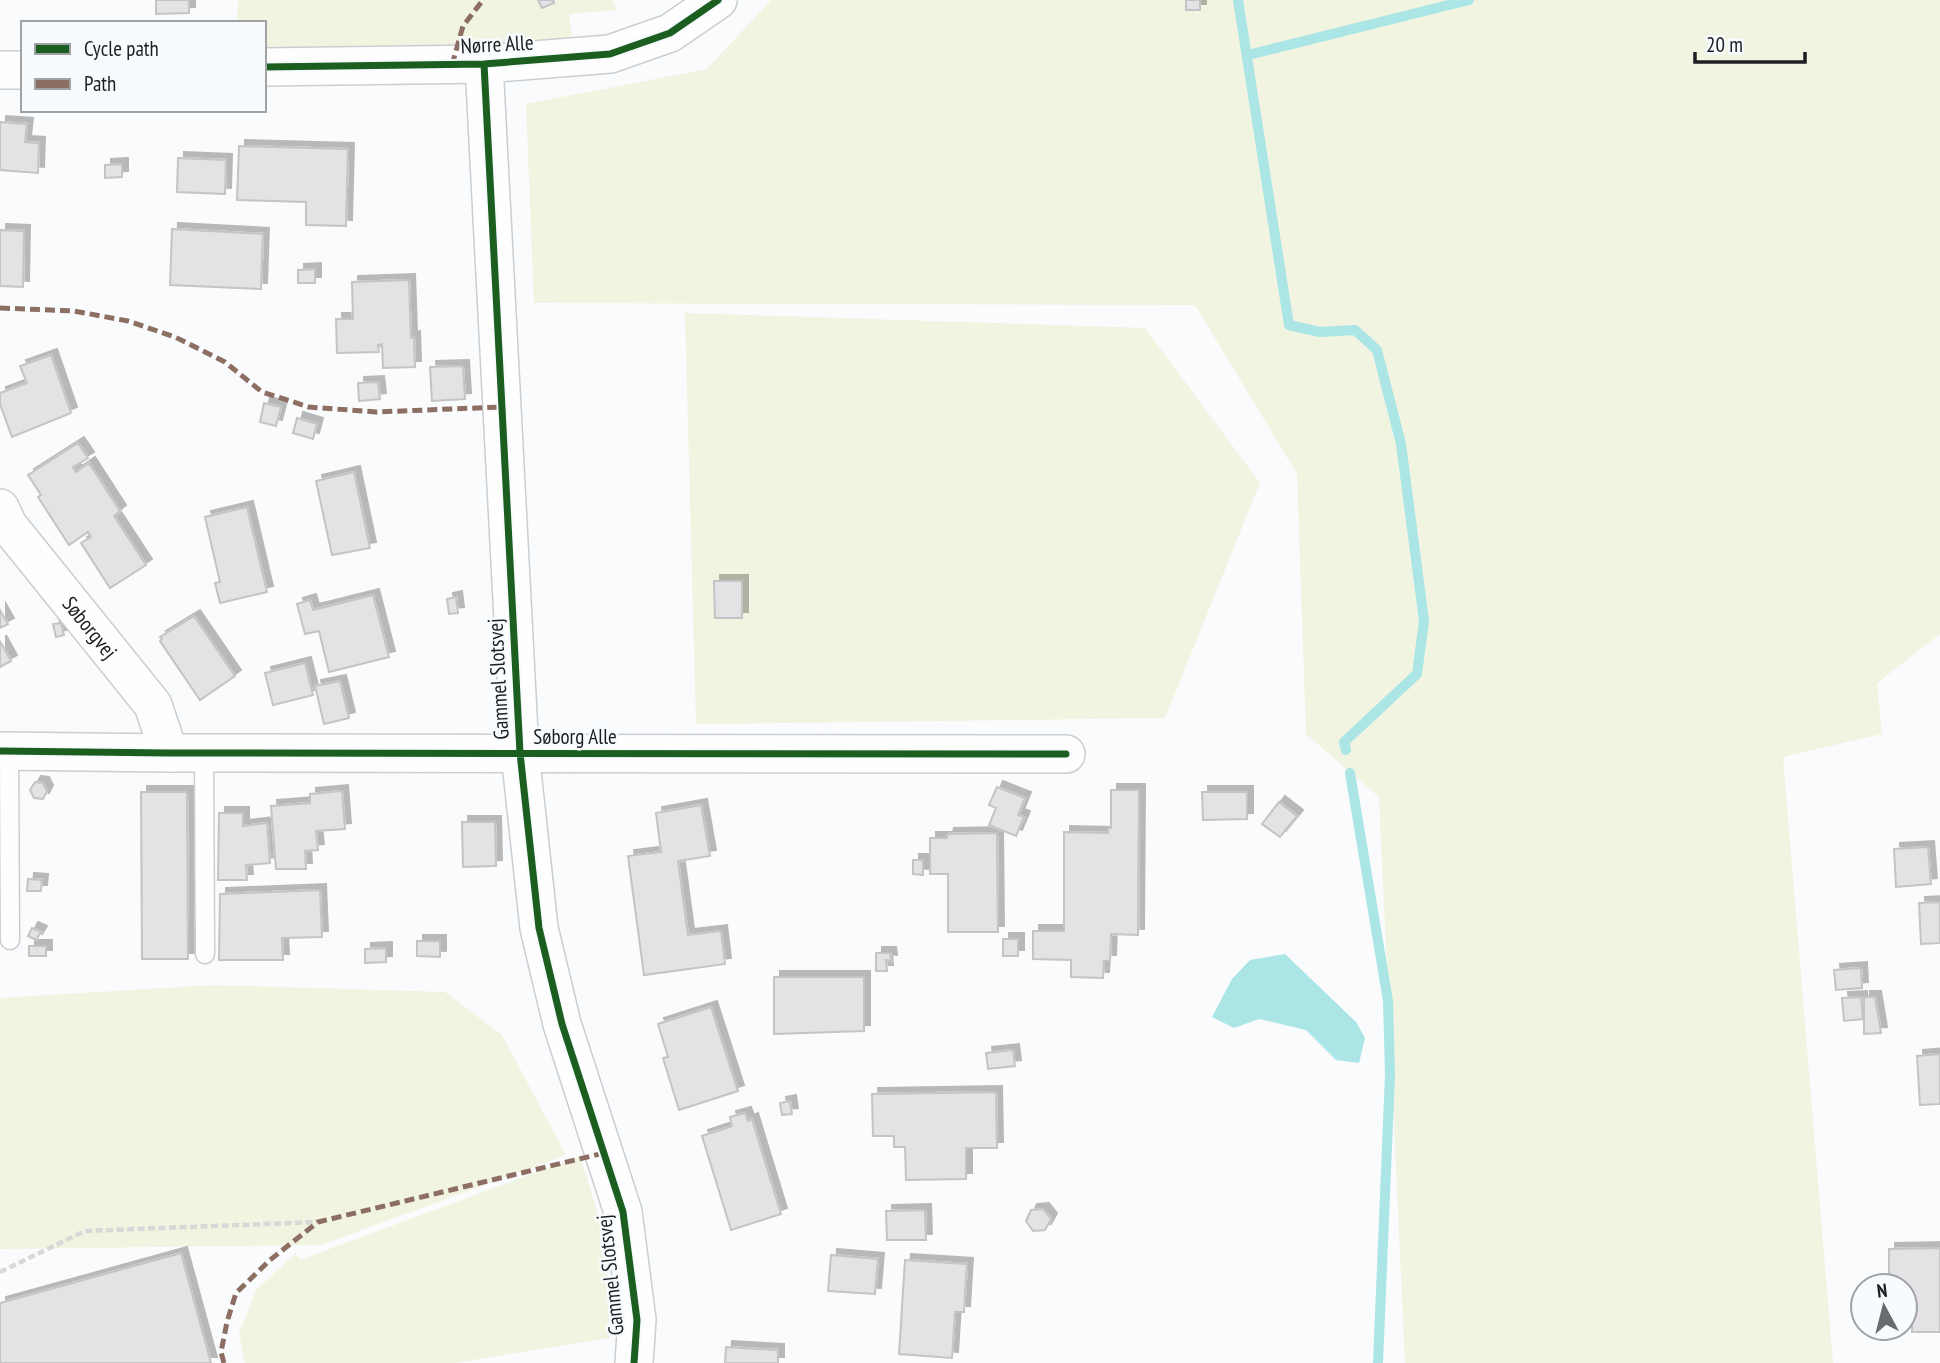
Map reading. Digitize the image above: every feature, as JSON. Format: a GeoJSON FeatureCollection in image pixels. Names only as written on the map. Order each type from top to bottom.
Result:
{"type":"FeatureCollection","features":[{"type":"Feature","properties":{"kind":"street","name":"Nørre Alle"},"geometry":{"type":"LineString","coordinates":[[266,67],[484,64],[610,54],[670,33],[718,0]]}},
{"type":"Feature","properties":{"kind":"street","name":"Gammel Slotsvej"},"geometry":{"type":"LineString","coordinates":[[484,64],[520,753],[539,928],[562,1024],[623,1212],[638,1320],[635,1363]]}},
{"type":"Feature","properties":{"kind":"street"},"geometry":{"type":"LineString","coordinates":[[0,71],[21,70]]}},
{"type":"Feature","properties":{"kind":"street","name":"Søborgvej"},"geometry":{"type":"LineString","coordinates":[[0,508],[8,525],[153,705],[187,753]]}},
{"type":"Feature","properties":{"kind":"street","name":"Søborg Alle"},"geometry":{"type":"LineString","coordinates":[[5,751],[1066,754]]}},
{"type":"Feature","properties":{"kind":"lane"},"geometry":{"type":"LineString","coordinates":[[5,751],[10,940]]}},
{"type":"Feature","properties":{"kind":"lane"},"geometry":{"type":"LineString","coordinates":[[187,753],[205,954]]}},
{"type":"Feature","properties":{"kind":"path"},"geometry":{"type":"LineString","coordinates":[[0,1272],[85,1231],[318,1222]]}},
{"type":"Feature","properties":{"kind":"green space"},"geometry":{"type":"Polygon","coordinates":[[[238,0],[613,0],[617,10],[569,14],[574,53],[266,51],[266,21],[237,21],[238,0]]]}},
{"type":"Feature","properties":{"kind":"green space"},"geometry":{"type":"Polygon","coordinates":[[[771,0],[1940,0],[1940,634],[1877,683],[1882,734],[1783,757],[1833,1363],[1405,1363],[1379,797],[1306,734],[1297,474],[1195,305],[534,303],[526,104],[707,69],[771,0]]]}},
{"type":"Feature","properties":{"kind":"green space"},"geometry":{"type":"Polygon","coordinates":[[[685,313],[1145,328],[1260,483],[1165,718],[696,724],[685,313]]]}},
{"type":"Feature","properties":{"kind":"green space"},"geometry":{"type":"Polygon","coordinates":[[[213,985],[445,992],[502,1035],[566,1155],[321,1245],[0,1249],[0,998],[213,985]]]}},
{"type":"Feature","properties":{"kind":"green space"},"geometry":{"type":"Polygon","coordinates":[[[580,1156],[605,1238],[610,1338],[454,1363],[245,1363],[239,1333],[256,1290],[296,1253],[300,1260],[580,1156]]]}},
{"type":"Feature","properties":{"kind":"water"},"geometry":{"type":"Polygon","coordinates":[[[1285,954],[1356,1022],[1365,1038],[1359,1063],[1336,1060],[1306,1030],[1259,1019],[1234,1028],[1212,1017],[1232,979],[1250,960],[1285,954]]]}},
{"type":"Feature","properties":{"kind":"building"},"geometry":{"type":"Polygon","coordinates":[[[156,0],[189,0],[189,13],[156,14],[156,0]]]}},
{"type":"Feature","properties":{"kind":"building"},"geometry":{"type":"Polygon","coordinates":[[[538,0],[553,0],[554,3],[542,8],[538,0]]]}},
{"type":"Feature","properties":{"kind":"building"},"geometry":{"type":"Polygon","coordinates":[[[1186,0],[1200,0],[1200,10],[1186,10],[1186,0]]]}},
{"type":"Feature","properties":{"kind":"building"},"geometry":{"type":"Polygon","coordinates":[[[0,122],[27,124],[25,142],[39,143],[38,173],[0,170],[0,122]]]}},
{"type":"Feature","properties":{"kind":"building"},"geometry":{"type":"Polygon","coordinates":[[[239,146],[348,149],[346,226],[306,225],[306,202],[237,200],[239,146]]]}},
{"type":"Feature","properties":{"kind":"building"},"geometry":{"type":"Polygon","coordinates":[[[178,158],[226,160],[225,194],[177,192],[178,158]]]}},
{"type":"Feature","properties":{"kind":"building"},"geometry":{"type":"Polygon","coordinates":[[[122,164],[122,177],[105,178],[105,165],[122,164]]]}},
{"type":"Feature","properties":{"kind":"building"},"geometry":{"type":"Polygon","coordinates":[[[172,229],[263,234],[261,289],[170,285],[172,229]]]}},
{"type":"Feature","properties":{"kind":"building"},"geometry":{"type":"Polygon","coordinates":[[[0,230],[24,231],[23,287],[0,286],[0,230]]]}},
{"type":"Feature","properties":{"kind":"building"},"geometry":{"type":"Polygon","coordinates":[[[315,269],[315,283],[298,283],[298,270],[315,269]]]}},
{"type":"Feature","properties":{"kind":"building"},"geometry":{"type":"Polygon","coordinates":[[[409,280],[415,367],[383,368],[382,344],[378,345],[379,352],[337,353],[336,319],[353,319],[352,282],[409,280]]]}},
{"type":"Feature","properties":{"kind":"building"},"geometry":{"type":"Polygon","coordinates":[[[51,355],[71,413],[12,437],[0,404],[0,393],[27,383],[20,366],[51,355]]]}},
{"type":"Feature","properties":{"kind":"building"},"geometry":{"type":"Polygon","coordinates":[[[463,366],[465,399],[432,401],[430,367],[463,366]]]}},
{"type":"Feature","properties":{"kind":"building"},"geometry":{"type":"Polygon","coordinates":[[[378,382],[380,399],[359,401],[358,383],[378,382]]]}},
{"type":"Feature","properties":{"kind":"building"},"geometry":{"type":"Polygon","coordinates":[[[264,403],[281,407],[276,426],[260,422],[264,403]]]}},
{"type":"Feature","properties":{"kind":"building"},"geometry":{"type":"Polygon","coordinates":[[[297,418],[317,424],[313,439],[293,433],[297,418]]]}},
{"type":"Feature","properties":{"kind":"building"},"geometry":{"type":"Polygon","coordinates":[[[78,443],[88,458],[73,467],[76,472],[89,463],[120,511],[114,516],[146,565],[110,588],[81,543],[91,537],[88,532],[69,545],[38,497],[41,495],[28,475],[78,443]]]}},
{"type":"Feature","properties":{"kind":"building"},"geometry":{"type":"Polygon","coordinates":[[[354,472],[370,548],[332,555],[316,481],[354,472]]]}},
{"type":"Feature","properties":{"kind":"building"},"geometry":{"type":"Polygon","coordinates":[[[247,507],[267,592],[220,603],[215,583],[220,582],[205,517],[247,507]]]}},
{"type":"Feature","properties":{"kind":"building"},"geometry":{"type":"Polygon","coordinates":[[[714,581],[742,581],[742,618],[715,618],[714,581]]]}},
{"type":"Feature","properties":{"kind":"building"},"geometry":{"type":"Polygon","coordinates":[[[373,595],[389,657],[329,672],[319,631],[305,634],[297,604],[310,600],[313,610],[373,595]]]}},
{"type":"Feature","properties":{"kind":"building"},"geometry":{"type":"Polygon","coordinates":[[[456,597],[458,613],[449,614],[447,599],[456,597]]]}},
{"type":"Feature","properties":{"kind":"building"},"geometry":{"type":"Polygon","coordinates":[[[0,610],[8,624],[0,628],[0,610]]]}},
{"type":"Feature","properties":{"kind":"building"},"geometry":{"type":"Polygon","coordinates":[[[194,616],[235,676],[200,700],[160,641],[160,637],[194,616]]]}},
{"type":"Feature","properties":{"kind":"building"},"geometry":{"type":"Polygon","coordinates":[[[61,623],[64,635],[56,637],[53,624],[61,623]]]}},
{"type":"Feature","properties":{"kind":"building"},"geometry":{"type":"Polygon","coordinates":[[[0,641],[11,661],[0,667],[0,641]]]}},
{"type":"Feature","properties":{"kind":"building"},"geometry":{"type":"Polygon","coordinates":[[[305,663],[313,695],[273,705],[265,673],[305,663]]]}},
{"type":"Feature","properties":{"kind":"building"},"geometry":{"type":"Polygon","coordinates":[[[340,681],[349,718],[324,724],[315,686],[340,681]]]}},
{"type":"Feature","properties":{"kind":"building"},"geometry":{"type":"Polygon","coordinates":[[[35,782],[43,783],[47,791],[43,799],[34,798],[30,790],[35,782]]]}},
{"type":"Feature","properties":{"kind":"building"},"geometry":{"type":"Polygon","coordinates":[[[997,787],[1025,798],[1018,815],[1024,817],[1016,836],[989,825],[996,808],[989,805],[997,787]]]}},
{"type":"Feature","properties":{"kind":"building"},"geometry":{"type":"Polygon","coordinates":[[[1111,790],[1139,790],[1138,935],[1111,934],[1110,961],[1104,961],[1103,978],[1071,977],[1071,960],[1033,959],[1033,931],[1064,931],[1064,832],[1108,833],[1108,828],[1111,828],[1111,790]]]}},
{"type":"Feature","properties":{"kind":"building"},"geometry":{"type":"Polygon","coordinates":[[[342,791],[345,829],[316,831],[318,850],[305,851],[306,869],[276,869],[271,806],[310,803],[310,794],[342,791]]]}},
{"type":"Feature","properties":{"kind":"building"},"geometry":{"type":"Polygon","coordinates":[[[141,792],[187,792],[188,959],[142,959],[141,792]]]}},
{"type":"Feature","properties":{"kind":"building"},"geometry":{"type":"Polygon","coordinates":[[[1202,792],[1247,792],[1247,819],[1203,820],[1202,792]]]}},
{"type":"Feature","properties":{"kind":"building"},"geometry":{"type":"Polygon","coordinates":[[[1279,802],[1297,816],[1280,837],[1262,824],[1279,802]]]}},
{"type":"Feature","properties":{"kind":"building"},"geometry":{"type":"Polygon","coordinates":[[[701,805],[710,856],[678,861],[688,935],[721,931],[725,964],[644,975],[628,856],[661,852],[656,813],[701,805]]]}},
{"type":"Feature","properties":{"kind":"building"},"geometry":{"type":"Polygon","coordinates":[[[219,813],[243,813],[243,826],[267,823],[270,863],[246,865],[247,880],[218,880],[219,813]]]}},
{"type":"Feature","properties":{"kind":"building"},"geometry":{"type":"Polygon","coordinates":[[[462,822],[495,822],[496,866],[463,867],[462,822]]]}},
{"type":"Feature","properties":{"kind":"building"},"geometry":{"type":"Polygon","coordinates":[[[997,833],[998,932],[948,932],[948,874],[930,874],[930,838],[947,838],[948,834],[997,833]]]}},
{"type":"Feature","properties":{"kind":"building"},"geometry":{"type":"Polygon","coordinates":[[[1928,847],[1931,884],[1896,887],[1894,849],[1928,847]]]}},
{"type":"Feature","properties":{"kind":"building"},"geometry":{"type":"Polygon","coordinates":[[[913,860],[923,860],[923,875],[913,874],[913,860]]]}},
{"type":"Feature","properties":{"kind":"building"},"geometry":{"type":"Polygon","coordinates":[[[28,879],[42,880],[41,891],[27,891],[28,879]]]}},
{"type":"Feature","properties":{"kind":"building"},"geometry":{"type":"Polygon","coordinates":[[[320,890],[322,937],[282,938],[283,960],[219,960],[220,894],[320,890]]]}},
{"type":"Feature","properties":{"kind":"building"},"geometry":{"type":"Polygon","coordinates":[[[1940,902],[1940,943],[1921,944],[1919,903],[1940,902]]]}},
{"type":"Feature","properties":{"kind":"building"},"geometry":{"type":"Polygon","coordinates":[[[32,928],[41,932],[36,940],[28,936],[32,928]]]}},
{"type":"Feature","properties":{"kind":"building"},"geometry":{"type":"Polygon","coordinates":[[[1003,939],[1018,939],[1018,956],[1003,956],[1003,939]]]}},
{"type":"Feature","properties":{"kind":"building"},"geometry":{"type":"Polygon","coordinates":[[[417,941],[440,941],[440,957],[417,956],[417,941]]]}},
{"type":"Feature","properties":{"kind":"building"},"geometry":{"type":"Polygon","coordinates":[[[29,946],[46,946],[46,956],[29,956],[29,946]]]}},
{"type":"Feature","properties":{"kind":"building"},"geometry":{"type":"Polygon","coordinates":[[[386,948],[386,962],[365,963],[365,949],[386,948]]]}},
{"type":"Feature","properties":{"kind":"building"},"geometry":{"type":"Polygon","coordinates":[[[876,953],[890,953],[891,961],[886,960],[887,971],[876,971],[876,953]]]}},
{"type":"Feature","properties":{"kind":"building"},"geometry":{"type":"Polygon","coordinates":[[[1861,968],[1862,988],[1836,990],[1834,970],[1861,968]]]}},
{"type":"Feature","properties":{"kind":"building"},"geometry":{"type":"Polygon","coordinates":[[[774,977],[864,977],[864,1031],[774,1034],[774,977]]]}},
{"type":"Feature","properties":{"kind":"building"},"geometry":{"type":"Polygon","coordinates":[[[1861,997],[1863,1019],[1844,1021],[1842,998],[1861,997]]]}},
{"type":"Feature","properties":{"kind":"building"},"geometry":{"type":"Polygon","coordinates":[[[1864,997],[1875,997],[1881,1033],[1864,1034],[1864,997]]]}},
{"type":"Feature","properties":{"kind":"building"},"geometry":{"type":"Polygon","coordinates":[[[711,1007],[738,1091],[679,1110],[663,1058],[668,1057],[658,1024],[711,1007]]]}},
{"type":"Feature","properties":{"kind":"building"},"geometry":{"type":"Polygon","coordinates":[[[1013,1050],[1015,1066],[988,1069],[986,1053],[1013,1050]]]}},
{"type":"Feature","properties":{"kind":"building"},"geometry":{"type":"Polygon","coordinates":[[[1940,1054],[1940,1104],[1920,1105],[1917,1056],[1940,1054]]]}},
{"type":"Feature","properties":{"kind":"building"},"geometry":{"type":"Polygon","coordinates":[[[996,1092],[997,1148],[966,1148],[966,1179],[906,1180],[905,1147],[894,1147],[894,1136],[873,1136],[872,1094],[996,1092]]]}},
{"type":"Feature","properties":{"kind":"building"},"geometry":{"type":"Polygon","coordinates":[[[790,1101],[792,1114],[782,1115],[780,1103],[790,1101]]]}},
{"type":"Feature","properties":{"kind":"building"},"geometry":{"type":"Polygon","coordinates":[[[745,1113],[748,1121],[752,1119],[781,1214],[731,1230],[702,1136],[732,1126],[730,1117],[745,1113]]]}},
{"type":"Feature","properties":{"kind":"building"},"geometry":{"type":"Polygon","coordinates":[[[1043,1209],[1051,1219],[1045,1230],[1033,1231],[1026,1221],[1031,1210],[1043,1209]]]}},
{"type":"Feature","properties":{"kind":"building"},"geometry":{"type":"Polygon","coordinates":[[[925,1210],[926,1240],[887,1240],[886,1211],[925,1210]]]}},
{"type":"Feature","properties":{"kind":"building"},"geometry":{"type":"Polygon","coordinates":[[[1940,1248],[1940,1332],[1919,1332],[1919,1272],[1889,1272],[1889,1249],[1940,1248]]]}},
{"type":"Feature","properties":{"kind":"building"},"geometry":{"type":"Polygon","coordinates":[[[181,1253],[211,1363],[0,1363],[0,1303],[181,1253]]]}},
{"type":"Feature","properties":{"kind":"building"},"geometry":{"type":"Polygon","coordinates":[[[831,1255],[878,1259],[875,1294],[828,1291],[831,1255]]]}},
{"type":"Feature","properties":{"kind":"building"},"geometry":{"type":"Polygon","coordinates":[[[905,1260],[967,1264],[964,1312],[955,1312],[952,1358],[899,1354],[905,1260]]]}},
{"type":"Feature","properties":{"kind":"building"},"geometry":{"type":"Polygon","coordinates":[[[726,1347],[778,1350],[778,1363],[725,1363],[726,1347]]]}},
{"type":"Feature","properties":{"kind":"waterway"},"geometry":{"type":"LineString","coordinates":[[1238,0],[1289,325],[1320,332],[1355,330],[1377,350],[1401,444],[1424,621],[1417,674],[1344,742],[1346,750]]}},
{"type":"Feature","properties":{"kind":"waterway"},"geometry":{"type":"LineString","coordinates":[[1248,55],[1469,0]]}},
{"type":"Feature","properties":{"kind":"waterway"},"geometry":{"type":"LineString","coordinates":[[1350,773],[1388,1001],[1390,1075],[1378,1363]]}},
{"type":"Feature","properties":{"kind":"marked path"},"geometry":{"type":"LineString","coordinates":[[452,65],[463,26],[483,0]]}},
{"type":"Feature","properties":{"kind":"marked path"},"geometry":{"type":"LineString","coordinates":[[0,308],[74,311],[128,321],[175,337],[225,362],[262,392],[309,407],[376,412],[501,407]]}},
{"type":"Feature","properties":{"kind":"marked path"},"geometry":{"type":"LineString","coordinates":[[224,1363],[221,1352],[236,1293],[270,1260],[318,1222],[604,1153]]}},
{"type":"Feature","properties":{"kind":"cycle path"},"geometry":{"type":"LineString","coordinates":[[266,67],[484,64],[610,54],[670,33],[718,0]]}},
{"type":"Feature","properties":{"kind":"cycle path"},"geometry":{"type":"LineString","coordinates":[[484,64],[520,753],[539,928],[562,1024],[623,1212],[637,1320],[634,1363]]}},
{"type":"Feature","properties":{"kind":"cycle path"},"geometry":{"type":"LineString","coordinates":[[0,751],[1066,754]]}}]}
